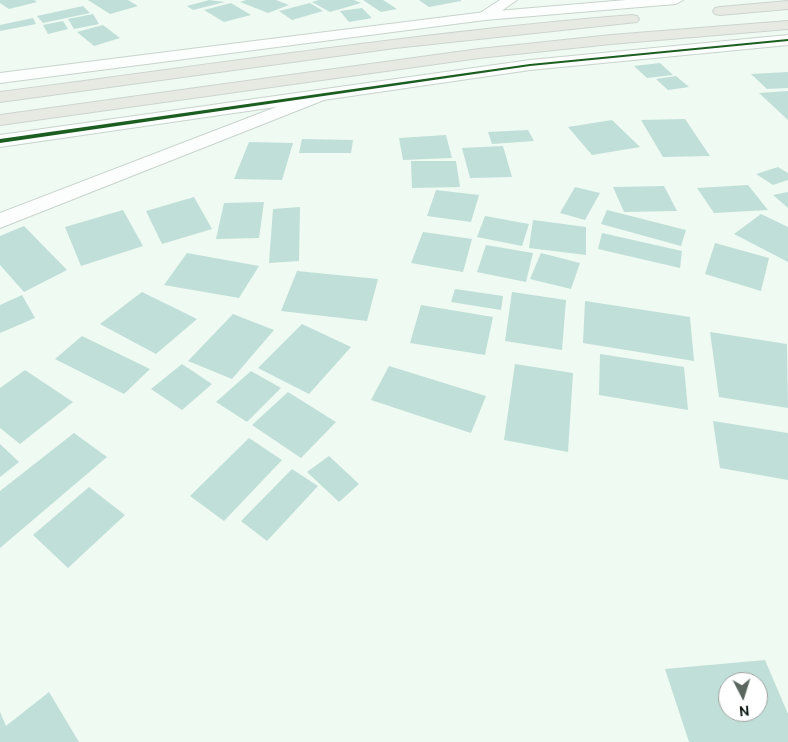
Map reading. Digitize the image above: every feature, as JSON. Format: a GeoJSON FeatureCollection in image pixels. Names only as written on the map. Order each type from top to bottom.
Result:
{"type":"FeatureCollection","features":[{"type":"Feature","properties":{"kind":"highway"},"geometry":{"type":"LineString","coordinates":[[705,13],[788,5]]}},
{"type":"Feature","properties":{"kind":"highway"},"geometry":{"type":"LineString","coordinates":[[0,97],[138,80],[421,40],[589,22],[677,8]]}},
{"type":"Feature","properties":{"kind":"highway"},"geometry":{"type":"LineString","coordinates":[[0,120],[140,102],[434,59],[607,39],[788,25]]}},
{"type":"Feature","properties":{"kind":"street"},"geometry":{"type":"LineString","coordinates":[[485,16],[510,0]]}},
{"type":"Feature","properties":{"kind":"street"},"geometry":{"type":"LineString","coordinates":[[0,78],[485,16],[677,8]]}},
{"type":"Feature","properties":{"kind":"street"},"geometry":{"type":"LineString","coordinates":[[0,141],[586,58],[788,40]]}},
{"type":"Feature","properties":{"kind":"street"},"geometry":{"type":"LineString","coordinates":[[0,221],[318,96]]}},
{"type":"Feature","properties":{"kind":"building"},"geometry":{"type":"Polygon","coordinates":[[[0,0],[34,0],[37,2],[9,9],[0,3],[0,0]]]}},
{"type":"Feature","properties":{"kind":"building"},"geometry":{"type":"Polygon","coordinates":[[[88,0],[128,0],[138,6],[110,14],[88,0]]]}},
{"type":"Feature","properties":{"kind":"building"},"geometry":{"type":"Polygon","coordinates":[[[209,0],[225,2],[193,10],[187,6],[209,0]]]}},
{"type":"Feature","properties":{"kind":"building"},"geometry":{"type":"Polygon","coordinates":[[[246,0],[276,0],[289,5],[268,13],[240,2],[246,0]]]}},
{"type":"Feature","properties":{"kind":"building"},"geometry":{"type":"Polygon","coordinates":[[[319,0],[354,0],[361,3],[330,12],[312,2],[319,0]]]}},
{"type":"Feature","properties":{"kind":"building"},"geometry":{"type":"Polygon","coordinates":[[[363,0],[383,0],[397,9],[381,12],[363,0]]]}},
{"type":"Feature","properties":{"kind":"building"},"geometry":{"type":"Polygon","coordinates":[[[419,0],[461,0],[461,1],[429,7],[419,0]]]}},
{"type":"Feature","properties":{"kind":"building"},"geometry":{"type":"Polygon","coordinates":[[[231,3],[251,15],[224,22],[204,10],[231,3]]]}},
{"type":"Feature","properties":{"kind":"building"},"geometry":{"type":"Polygon","coordinates":[[[310,3],[323,11],[292,20],[279,11],[310,3]]]}},
{"type":"Feature","properties":{"kind":"building"},"geometry":{"type":"Polygon","coordinates":[[[83,6],[90,13],[43,23],[37,16],[83,6]]]}},
{"type":"Feature","properties":{"kind":"building"},"geometry":{"type":"Polygon","coordinates":[[[362,8],[372,18],[349,22],[340,11],[362,8]]]}},
{"type":"Feature","properties":{"kind":"building"},"geometry":{"type":"Polygon","coordinates":[[[93,14],[99,24],[74,29],[68,19],[93,14]]]}},
{"type":"Feature","properties":{"kind":"building"},"geometry":{"type":"Polygon","coordinates":[[[33,18],[36,24],[0,31],[0,25],[33,18]]]}},
{"type":"Feature","properties":{"kind":"building"},"geometry":{"type":"Polygon","coordinates":[[[63,21],[68,29],[48,34],[43,25],[63,21]]]}},
{"type":"Feature","properties":{"kind":"building"},"geometry":{"type":"Polygon","coordinates":[[[103,25],[120,38],[94,46],[77,32],[103,25]]]}},
{"type":"Feature","properties":{"kind":"building"},"geometry":{"type":"Polygon","coordinates":[[[660,63],[673,75],[647,78],[634,66],[660,63]]]}},
{"type":"Feature","properties":{"kind":"building"},"geometry":{"type":"Polygon","coordinates":[[[788,72],[788,88],[767,89],[751,74],[788,72]]]}},
{"type":"Feature","properties":{"kind":"building"},"geometry":{"type":"Polygon","coordinates":[[[676,76],[689,87],[668,90],[656,79],[676,76]]]}},
{"type":"Feature","properties":{"kind":"building"},"geometry":{"type":"Polygon","coordinates":[[[788,91],[788,120],[759,93],[788,91]]]}},
{"type":"Feature","properties":{"kind":"building"},"geometry":{"type":"Polygon","coordinates":[[[685,119],[710,156],[663,157],[641,120],[685,119]]]}},
{"type":"Feature","properties":{"kind":"building"},"geometry":{"type":"Polygon","coordinates":[[[612,120],[640,147],[592,155],[568,127],[612,120]]]}},
{"type":"Feature","properties":{"kind":"building"},"geometry":{"type":"Polygon","coordinates":[[[528,130],[534,141],[492,144],[488,132],[528,130]]]}},
{"type":"Feature","properties":{"kind":"building"},"geometry":{"type":"Polygon","coordinates":[[[446,135],[452,158],[403,160],[399,138],[446,135]]]}},
{"type":"Feature","properties":{"kind":"building"},"geometry":{"type":"Polygon","coordinates":[[[302,139],[353,140],[351,153],[299,153],[302,139]]]}},
{"type":"Feature","properties":{"kind":"building"},"geometry":{"type":"Polygon","coordinates":[[[249,142],[293,143],[282,180],[234,179],[249,142]]]}},
{"type":"Feature","properties":{"kind":"building"},"geometry":{"type":"Polygon","coordinates":[[[503,146],[512,177],[470,178],[462,148],[503,146]]]}},
{"type":"Feature","properties":{"kind":"building"},"geometry":{"type":"Polygon","coordinates":[[[411,161],[456,161],[460,187],[412,188],[411,161]]]}},
{"type":"Feature","properties":{"kind":"building"},"geometry":{"type":"Polygon","coordinates":[[[778,167],[788,173],[788,180],[773,185],[756,174],[778,167]]]}},
{"type":"Feature","properties":{"kind":"building"},"geometry":{"type":"Polygon","coordinates":[[[748,185],[768,210],[714,213],[697,188],[748,185]]]}},
{"type":"Feature","properties":{"kind":"building"},"geometry":{"type":"Polygon","coordinates":[[[664,186],[677,211],[624,212],[613,187],[664,186]]]}},
{"type":"Feature","properties":{"kind":"building"},"geometry":{"type":"Polygon","coordinates":[[[575,187],[600,193],[585,220],[560,213],[575,187]]]}},
{"type":"Feature","properties":{"kind":"building"},"geometry":{"type":"Polygon","coordinates":[[[436,190],[479,195],[471,222],[427,216],[436,190]]]}},
{"type":"Feature","properties":{"kind":"building"},"geometry":{"type":"Polygon","coordinates":[[[788,192],[788,208],[773,195],[788,192]]]}},
{"type":"Feature","properties":{"kind":"building"},"geometry":{"type":"Polygon","coordinates":[[[194,197],[212,229],[162,244],[146,211],[194,197]]]}},
{"type":"Feature","properties":{"kind":"building"},"geometry":{"type":"Polygon","coordinates":[[[264,202],[259,238],[216,239],[224,203],[264,202]]]}},
{"type":"Feature","properties":{"kind":"building"},"geometry":{"type":"Polygon","coordinates":[[[300,207],[299,261],[269,263],[273,209],[300,207]]]}},
{"type":"Feature","properties":{"kind":"building"},"geometry":{"type":"Polygon","coordinates":[[[123,210],[143,246],[81,266],[65,227],[123,210]]]}},
{"type":"Feature","properties":{"kind":"building"},"geometry":{"type":"Polygon","coordinates":[[[607,210],[686,230],[681,246],[601,224],[607,210]]]}},
{"type":"Feature","properties":{"kind":"building"},"geometry":{"type":"Polygon","coordinates":[[[761,214],[788,227],[788,262],[734,234],[761,214]]]}},
{"type":"Feature","properties":{"kind":"building"},"geometry":{"type":"Polygon","coordinates":[[[485,216],[529,224],[522,246],[477,237],[485,216]]]}},
{"type":"Feature","properties":{"kind":"building"},"geometry":{"type":"Polygon","coordinates":[[[533,220],[586,227],[586,255],[529,248],[533,220]]]}},
{"type":"Feature","properties":{"kind":"building"},"geometry":{"type":"Polygon","coordinates":[[[24,226],[67,270],[24,292],[0,265],[0,236],[24,226]]]}},
{"type":"Feature","properties":{"kind":"building"},"geometry":{"type":"Polygon","coordinates":[[[423,232],[472,239],[463,272],[411,263],[423,232]]]}},
{"type":"Feature","properties":{"kind":"building"},"geometry":{"type":"Polygon","coordinates":[[[602,233],[682,251],[680,268],[598,249],[602,233]]]}},
{"type":"Feature","properties":{"kind":"building"},"geometry":{"type":"Polygon","coordinates":[[[715,243],[769,258],[761,291],[705,274],[715,243]]]}},
{"type":"Feature","properties":{"kind":"building"},"geometry":{"type":"Polygon","coordinates":[[[486,245],[533,253],[526,282],[477,272],[486,245]]]}},
{"type":"Feature","properties":{"kind":"building"},"geometry":{"type":"Polygon","coordinates":[[[187,253],[259,266],[239,298],[164,285],[187,253]]]}},
{"type":"Feature","properties":{"kind":"building"},"geometry":{"type":"Polygon","coordinates":[[[541,253],[580,263],[571,289],[530,279],[541,253]]]}},
{"type":"Feature","properties":{"kind":"building"},"geometry":{"type":"Polygon","coordinates":[[[297,271],[378,279],[367,321],[281,311],[297,271]]]}},
{"type":"Feature","properties":{"kind":"building"},"geometry":{"type":"Polygon","coordinates":[[[455,289],[503,296],[501,310],[451,302],[455,289]]]}},
{"type":"Feature","properties":{"kind":"building"},"geometry":{"type":"Polygon","coordinates":[[[142,292],[197,319],[156,354],[100,324],[142,292]]]}},
{"type":"Feature","properties":{"kind":"building"},"geometry":{"type":"Polygon","coordinates":[[[512,292],[566,300],[562,350],[505,341],[512,292]]]}},
{"type":"Feature","properties":{"kind":"building"},"geometry":{"type":"Polygon","coordinates":[[[22,295],[35,318],[0,333],[0,305],[22,295]]]}},
{"type":"Feature","properties":{"kind":"building"},"geometry":{"type":"Polygon","coordinates":[[[585,301],[690,317],[694,361],[583,343],[585,301]]]}},
{"type":"Feature","properties":{"kind":"building"},"geometry":{"type":"Polygon","coordinates":[[[421,305],[493,317],[485,355],[410,343],[421,305]]]}},
{"type":"Feature","properties":{"kind":"building"},"geometry":{"type":"Polygon","coordinates":[[[233,314],[274,330],[232,379],[188,361],[233,314]]]}},
{"type":"Feature","properties":{"kind":"building"},"geometry":{"type":"Polygon","coordinates":[[[302,324],[351,347],[309,394],[258,368],[302,324]]]}},
{"type":"Feature","properties":{"kind":"building"},"geometry":{"type":"Polygon","coordinates":[[[710,332],[787,344],[788,408],[719,397],[710,332]]]}},
{"type":"Feature","properties":{"kind":"building"},"geometry":{"type":"Polygon","coordinates":[[[82,336],[150,369],[124,394],[55,359],[82,336]]]}},
{"type":"Feature","properties":{"kind":"building"},"geometry":{"type":"Polygon","coordinates":[[[600,354],[684,367],[688,410],[599,395],[600,354]]]}},
{"type":"Feature","properties":{"kind":"building"},"geometry":{"type":"Polygon","coordinates":[[[182,364],[212,384],[182,410],[151,389],[182,364]]]}},
{"type":"Feature","properties":{"kind":"building"},"geometry":{"type":"Polygon","coordinates":[[[515,364],[573,373],[568,452],[504,440],[515,364]]]}},
{"type":"Feature","properties":{"kind":"building"},"geometry":{"type":"Polygon","coordinates":[[[389,366],[486,396],[471,433],[371,400],[389,366]]]}},
{"type":"Feature","properties":{"kind":"building"},"geometry":{"type":"Polygon","coordinates":[[[25,370],[73,402],[20,444],[0,428],[0,388],[25,370]]]}},
{"type":"Feature","properties":{"kind":"building"},"geometry":{"type":"Polygon","coordinates":[[[251,371],[281,388],[247,422],[216,402],[251,371]]]}},
{"type":"Feature","properties":{"kind":"building"},"geometry":{"type":"Polygon","coordinates":[[[288,392],[336,422],[301,458],[252,425],[288,392]]]}},
{"type":"Feature","properties":{"kind":"building"},"geometry":{"type":"Polygon","coordinates":[[[713,421],[788,433],[788,480],[720,468],[713,421]]]}},
{"type":"Feature","properties":{"kind":"building"},"geometry":{"type":"Polygon","coordinates":[[[74,433],[107,457],[0,548],[0,491],[74,433]]]}},
{"type":"Feature","properties":{"kind":"building"},"geometry":{"type":"Polygon","coordinates":[[[249,438],[282,460],[224,521],[190,496],[249,438]]]}},
{"type":"Feature","properties":{"kind":"building"},"geometry":{"type":"Polygon","coordinates":[[[0,444],[19,462],[0,477],[0,444]]]}},
{"type":"Feature","properties":{"kind":"building"},"geometry":{"type":"Polygon","coordinates":[[[329,456],[359,484],[339,502],[307,472],[329,456]]]}},
{"type":"Feature","properties":{"kind":"building"},"geometry":{"type":"Polygon","coordinates":[[[292,469],[318,486],[267,541],[241,521],[292,469]]]}},
{"type":"Feature","properties":{"kind":"building"},"geometry":{"type":"Polygon","coordinates":[[[89,487],[125,515],[68,568],[33,535],[89,487]]]}},
{"type":"Feature","properties":{"kind":"building"},"geometry":{"type":"Polygon","coordinates":[[[765,660],[788,714],[788,742],[689,742],[665,669],[765,660]]]}},
{"type":"Feature","properties":{"kind":"building"},"geometry":{"type":"Polygon","coordinates":[[[49,692],[79,742],[0,742],[0,712],[6,726],[49,692]]]}},
{"type":"Feature","properties":{"kind":"cycle path"},"geometry":{"type":"LineString","coordinates":[[0,141],[530,65],[788,40]]}}]}
